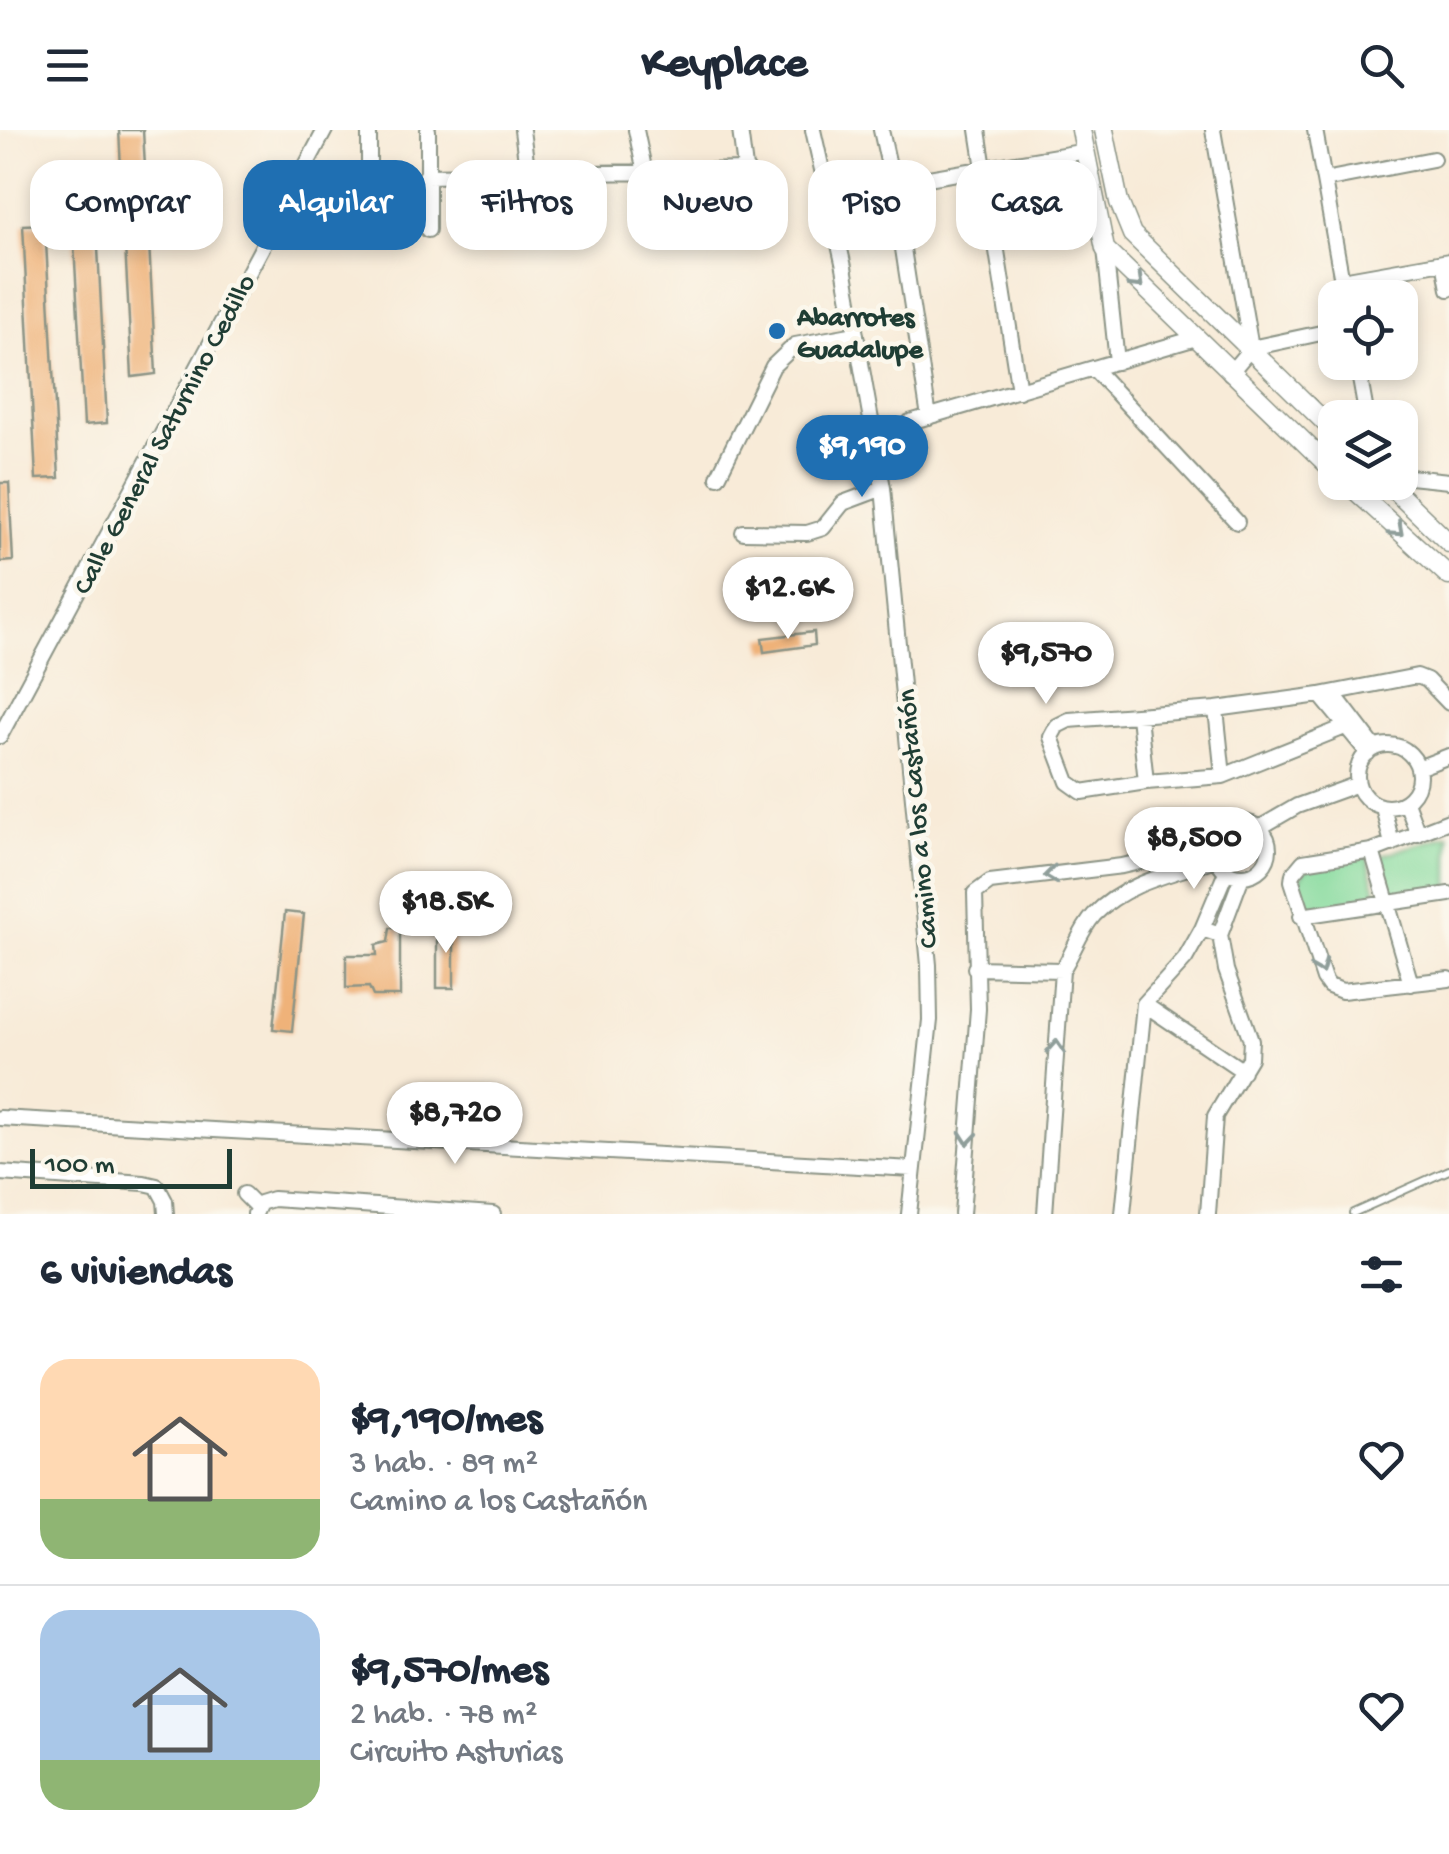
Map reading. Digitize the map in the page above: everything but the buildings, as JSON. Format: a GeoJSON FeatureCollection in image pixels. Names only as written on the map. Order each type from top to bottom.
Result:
{"type":"FeatureCollection","features":[{"type":"Feature","properties":{"kind":"street","name":"Calle General Saturnino Cedillo"},"geometry":{"type":"LineString","coordinates":[[0,736],[325,130]]}},
{"type":"Feature","properties":{"kind":"street"},"geometry":{"type":"LineString","coordinates":[[369,130],[369,160]]}},
{"type":"Feature","properties":{"kind":"street"},"geometry":{"type":"LineString","coordinates":[[428,130],[428,230]]}},
{"type":"Feature","properties":{"kind":"street"},"geometry":{"type":"LineString","coordinates":[[522,130],[526,160]]}},
{"type":"Feature","properties":{"kind":"street"},"geometry":{"type":"LineString","coordinates":[[636,130],[642,160]]}},
{"type":"Feature","properties":{"kind":"street"},"geometry":{"type":"LineString","coordinates":[[740,130],[745,160]]}},
{"type":"Feature","properties":{"kind":"street","name":"Camino a los Castañón"},"geometry":{"type":"LineString","coordinates":[[813,130],[844,267],[883,488],[928,965],[930,1020],[909,1214]]}},
{"type":"Feature","properties":{"kind":"street"},"geometry":{"type":"LineString","coordinates":[[881,130],[888,160]]}},
{"type":"Feature","properties":{"kind":"street"},"geometry":{"type":"LineString","coordinates":[[978,130],[983,160]]}},
{"type":"Feature","properties":{"kind":"street"},"geometry":{"type":"LineString","coordinates":[[1081,130],[1104,248],[1117,362]]}},
{"type":"Feature","properties":{"kind":"street"},"geometry":{"type":"LineString","coordinates":[[1104,130],[1119,202],[1132,234],[1318,415]]}},
{"type":"Feature","properties":{"kind":"street"},"geometry":{"type":"LineString","coordinates":[[1212,130],[1251,348]]}},
{"type":"Feature","properties":{"kind":"street"},"geometry":{"type":"LineString","coordinates":[[1314,130],[1342,280],[1446,262],[1449,290]]}},
{"type":"Feature","properties":{"kind":"street"},"geometry":{"type":"LineString","coordinates":[[1036,160],[1086,151]]}},
{"type":"Feature","properties":{"kind":"street"},"geometry":{"type":"LineString","coordinates":[[1324,180],[1433,159]]}},
{"type":"Feature","properties":{"kind":"street"},"geometry":{"type":"LineString","coordinates":[[426,176],[446,176]]}},
{"type":"Feature","properties":{"kind":"street"},"geometry":{"type":"LineString","coordinates":[[1104,248],[1318,456]]}},
{"type":"Feature","properties":{"kind":"street"},"geometry":{"type":"LineString","coordinates":[[904,250],[929,417]]}},
{"type":"Feature","properties":{"kind":"street"},"geometry":{"type":"LineString","coordinates":[[997,250],[1019,390]]}},
{"type":"Feature","properties":{"kind":"street"},"geometry":{"type":"LineString","coordinates":[[718,476],[773,366],[794,346],[856,334]]}},
{"type":"Feature","properties":{"kind":"street"},"geometry":{"type":"LineString","coordinates":[[1230,373],[1251,348],[1318,334]]}},
{"type":"Feature","properties":{"kind":"street"},"geometry":{"type":"LineString","coordinates":[[910,422],[1196,338]]}},
{"type":"Feature","properties":{"kind":"street"},"geometry":{"type":"LineString","coordinates":[[1094,368],[1238,522]]}},
{"type":"Feature","properties":{"kind":"street"},"geometry":{"type":"LineString","coordinates":[[822,448],[872,427]]}},
{"type":"Feature","properties":{"kind":"street"},"geometry":{"type":"LineString","coordinates":[[1418,478],[1449,481]]}},
{"type":"Feature","properties":{"kind":"street"},"geometry":{"type":"LineString","coordinates":[[743,532],[806,533],[823,528],[843,503],[883,488]]}},
{"type":"Feature","properties":{"kind":"street"},"geometry":{"type":"LineString","coordinates":[[1366,500],[1449,576]]}},
{"type":"Feature","properties":{"kind":"street"},"geometry":{"type":"LineString","coordinates":[[1405,500],[1449,543]]}},
{"type":"Feature","properties":{"kind":"street"},"geometry":{"type":"LineString","coordinates":[[1349,723],[1223,776],[1082,792],[1074,790],[1068,782],[1051,737],[1057,726],[1069,720],[1216,709],[1327,694],[1417,676],[1427,680],[1449,703]]}},
{"type":"Feature","properties":{"kind":"street"},"geometry":{"type":"LineString","coordinates":[[1327,694],[1372,750]]}},
{"type":"Feature","properties":{"kind":"street"},"geometry":{"type":"LineString","coordinates":[[1216,709],[1223,776]]}},
{"type":"Feature","properties":{"kind":"street"},"geometry":{"type":"LineString","coordinates":[[1139,716],[1146,782]]}},
{"type":"Feature","properties":{"kind":"street"},"geometry":{"type":"LineString","coordinates":[[1398,746],[1410,754],[1418,768],[1418,783],[1406,802],[1383,807],[1367,800],[1358,784],[1358,771],[1372,750],[1398,746]]}},
{"type":"Feature","properties":{"kind":"street"},"geometry":{"type":"LineString","coordinates":[[1418,768],[1449,756]]}},
{"type":"Feature","properties":{"kind":"street"},"geometry":{"type":"LineString","coordinates":[[1259,828],[1297,806],[1358,784]]}},
{"type":"Feature","properties":{"kind":"street"},"geometry":{"type":"LineString","coordinates":[[1406,802],[1418,834]]}},
{"type":"Feature","properties":{"kind":"street"},"geometry":{"type":"LineString","coordinates":[[1383,807],[1392,844]]}},
{"type":"Feature","properties":{"kind":"street"},"geometry":{"type":"LineString","coordinates":[[1122,1214],[1144,1004],[1185,959],[1202,929],[1226,872],[1216,852],[1221,832],[1232,824],[1246,822],[1259,828],[1268,842],[1269,858],[1258,870],[1242,876],[1226,872]]}},
{"type":"Feature","properties":{"kind":"street"},"geometry":{"type":"LineString","coordinates":[[1449,822],[1372,852],[1303,862],[1292,881],[1324,980],[1330,986],[1342,991],[1449,978]]}},
{"type":"Feature","properties":{"kind":"street"},"geometry":{"type":"LineString","coordinates":[[962,1214],[977,1036],[975,894],[990,882],[1216,852]]}},
{"type":"Feature","properties":{"kind":"street"},"geometry":{"type":"LineString","coordinates":[[1044,1214],[1062,970],[1076,938],[1096,913],[1128,890],[1216,852]]}},
{"type":"Feature","properties":{"kind":"street"},"geometry":{"type":"LineString","coordinates":[[1372,852],[1411,984]]}},
{"type":"Feature","properties":{"kind":"street"},"geometry":{"type":"LineString","coordinates":[[1122,866],[1128,890]]}},
{"type":"Feature","properties":{"kind":"street"},"geometry":{"type":"LineString","coordinates":[[1208,1214],[1216,1116],[1250,1058],[1251,1040],[1226,970],[1220,934],[1242,876]]}},
{"type":"Feature","properties":{"kind":"street"},"geometry":{"type":"LineString","coordinates":[[1302,916],[1449,894]]}},
{"type":"Feature","properties":{"kind":"street"},"geometry":{"type":"LineString","coordinates":[[1202,929],[1220,934]]}},
{"type":"Feature","properties":{"kind":"street"},"geometry":{"type":"LineString","coordinates":[[975,968],[1062,970]]}},
{"type":"Feature","properties":{"kind":"street"},"geometry":{"type":"LineString","coordinates":[[1144,1004],[1243,1071]]}},
{"type":"Feature","properties":{"kind":"street"},"geometry":{"type":"LineString","coordinates":[[0,1118],[912,1169]]}},
{"type":"Feature","properties":{"kind":"street"},"geometry":{"type":"LineString","coordinates":[[0,1173],[144,1182],[157,1186],[165,1200],[166,1214]]}},
{"type":"Feature","properties":{"kind":"street"},"geometry":{"type":"LineString","coordinates":[[244,1194],[256,1210],[273,1199],[493,1214]]}},
{"type":"Feature","properties":{"kind":"lane"},"geometry":{"type":"LineString","coordinates":[[1354,1213],[1449,1170]]}},
{"type":"Feature","properties":{"kind":"green space"},"geometry":{"type":"Polygon","coordinates":[[[1449,835],[1449,891],[1391,901],[1378,856],[1449,835]]]}},
{"type":"Feature","properties":{"kind":"green space"},"geometry":{"type":"Polygon","coordinates":[[[1367,856],[1380,906],[1305,912],[1298,880],[1306,869],[1367,856]]]}},
{"type":"Feature","properties":{"kind":"place","name":"Abarrotes Guadalupe"},"geometry":{"type":"Point","coordinates":[777,331]}}]}
